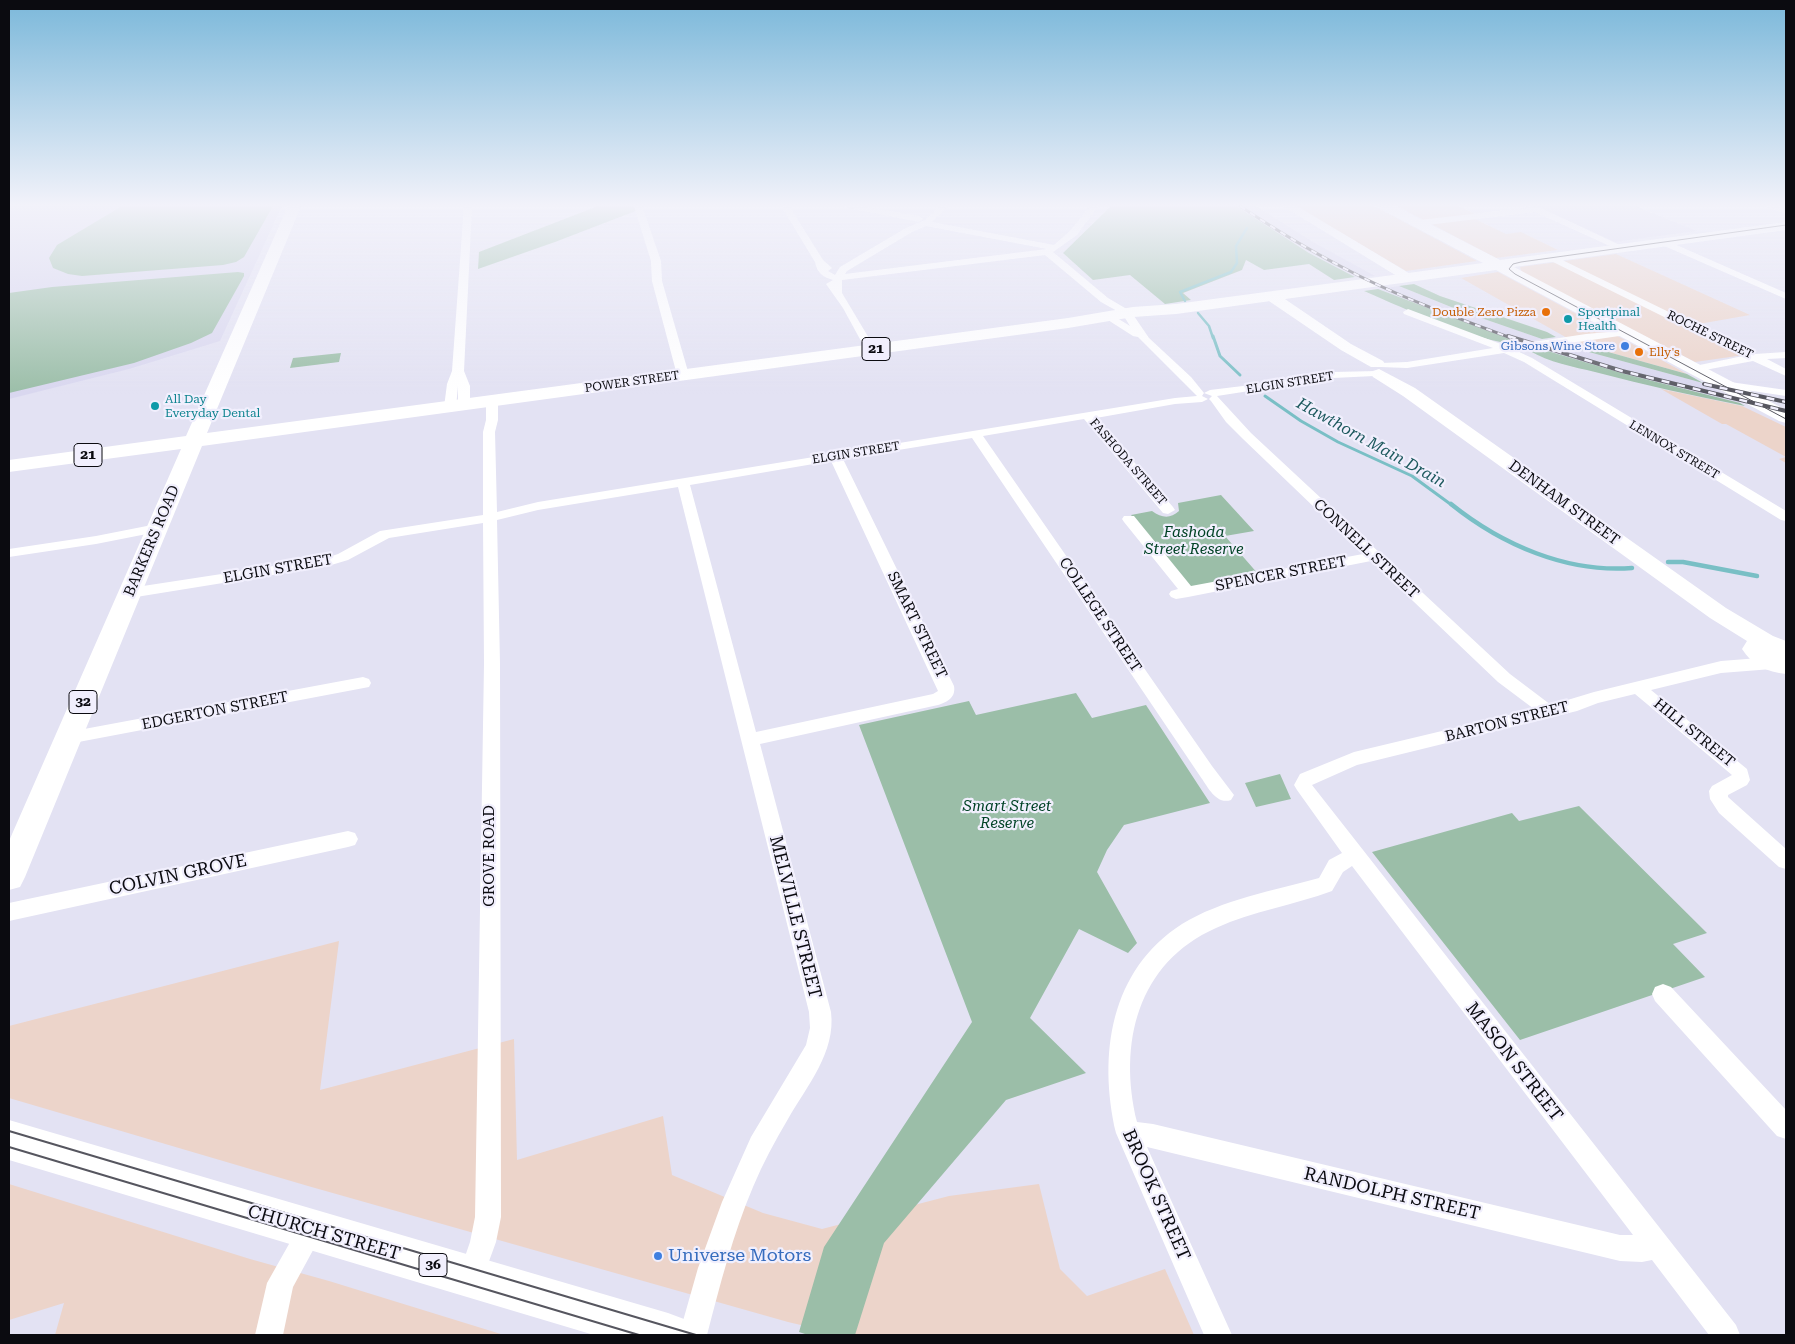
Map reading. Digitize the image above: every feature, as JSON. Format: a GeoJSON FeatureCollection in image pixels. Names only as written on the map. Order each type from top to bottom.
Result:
{"type":"FeatureCollection","features":[{"type":"Feature","properties":{"kind":"main road","name":"BARKERS ROAD"},"geometry":{"type":"LineString","coordinates":[[9,877],[267,269]]}},
{"type":"Feature","properties":{"kind":"main road","name":"POWER STREET"},"geometry":{"type":"LineString","coordinates":[[195,440],[874,350],[1068,323],[1117,313],[1167,310],[1480,269]]}},
{"type":"Feature","properties":{"kind":"main road"},"geometry":{"type":"LineString","coordinates":[[1505,269],[1783,416]]}},
{"type":"Feature","properties":{"kind":"main road"},"geometry":{"type":"LineString","coordinates":[[216,389],[221,424],[247,433]]}},
{"type":"Feature","properties":{"kind":"main road","name":"21"},"geometry":{"type":"LineString","coordinates":[[9,466],[195,440]]}},
{"type":"Feature","properties":{"kind":"main road","name":"CHURCH STREET"},"geometry":{"type":"LineString","coordinates":[[9,1140],[668,1335]]}},
{"type":"Feature","properties":{"kind":"street"},"geometry":{"type":"LineString","coordinates":[[457,406],[453,384],[458,371],[464,269]]}},
{"type":"Feature","properties":{"kind":"street"},"geometry":{"type":"LineString","coordinates":[[656,269],[657,281],[683,376]]}},
{"type":"Feature","properties":{"kind":"street"},"geometry":{"type":"LineString","coordinates":[[821,269],[822,271],[837,275],[891,269]]}},
{"type":"Feature","properties":{"kind":"street"},"geometry":{"type":"LineString","coordinates":[[837,275],[850,269]]}},
{"type":"Feature","properties":{"kind":"street"},"geometry":{"type":"LineString","coordinates":[[1070,269],[1117,313]]}},
{"type":"Feature","properties":{"kind":"street"},"geometry":{"type":"LineString","coordinates":[[1394,269],[1410,278]]}},
{"type":"Feature","properties":{"kind":"street","name":"ROCHE STREET"},"geometry":{"type":"LineString","coordinates":[[1574,269],[1786,373]]}},
{"type":"Feature","properties":{"kind":"street"},"geometry":{"type":"LineString","coordinates":[[1724,269],[1786,296]]}},
{"type":"Feature","properties":{"kind":"street"},"geometry":{"type":"LineString","coordinates":[[837,275],[838,292],[874,350]]}},
{"type":"Feature","properties":{"kind":"street","name":"DENHAM STREET"},"geometry":{"type":"LineString","coordinates":[[1274,296],[1346,347],[1382,369],[1409,392],[1776,654]]}},
{"type":"Feature","properties":{"kind":"street","name":"LENNOX STREET"},"geometry":{"type":"LineString","coordinates":[[1408,312],[1502,350],[1561,382],[1786,518]]}},
{"type":"Feature","properties":{"kind":"street","name":"CONNELL STREET"},"geometry":{"type":"LineString","coordinates":[[1117,313],[1146,340]]}},
{"type":"Feature","properties":{"kind":"street","name":"CONNELL STREET"},"geometry":{"type":"LineString","coordinates":[[1117,313],[1541,714]]}},
{"type":"Feature","properties":{"kind":"street","name":"ELGIN STREET"},"geometry":{"type":"LineString","coordinates":[[130,593],[328,562],[343,557],[385,534],[489,514],[975,433],[1622,331]]}},
{"type":"Feature","properties":{"kind":"street"},"geometry":{"type":"LineString","coordinates":[[1694,368],[1755,357],[1786,355]]}},
{"type":"Feature","properties":{"kind":"street"},"geometry":{"type":"LineString","coordinates":[[1727,386],[1786,394]]}},
{"type":"Feature","properties":{"kind":"street","name":"GROVE ROAD"},"geometry":{"type":"LineString","coordinates":[[471,1277],[483,1242],[488,1217],[492,674],[489,432],[483,420],[488,402]]}},
{"type":"Feature","properties":{"kind":"street","name":"FASHODA STREET"},"geometry":{"type":"LineString","coordinates":[[1087,415],[1168,510]]}},
{"type":"Feature","properties":{"kind":"street","name":"COLLEGE STREET"},"geometry":{"type":"LineString","coordinates":[[975,433],[1206,771],[1225,795]]}},
{"type":"Feature","properties":{"kind":"street","name":"SMART STREET"},"geometry":{"type":"LineString","coordinates":[[750,740],[938,699],[947,693],[946,686],[836,456]]}},
{"type":"Feature","properties":{"kind":"street","name":"MELVILLE STREET"},"geometry":{"type":"LineString","coordinates":[[683,482],[820,1012],[821,1034],[814,1052],[772,1123],[736,1196],[720,1240],[693,1335]]}},
{"type":"Feature","properties":{"kind":"street","name":"SPENCER STREET"},"geometry":{"type":"LineString","coordinates":[[1129,519],[1182,593],[1374,556]]}},
{"type":"Feature","properties":{"kind":"street"},"geometry":{"type":"LineString","coordinates":[[9,553],[156,531]]}},
{"type":"Feature","properties":{"kind":"street","name":"BARTON STREET"},"geometry":{"type":"LineString","coordinates":[[1304,788],[1303,785],[1306,778],[1345,761],[1541,714],[1637,687],[1776,654]]}},
{"type":"Feature","properties":{"kind":"street","name":"EDGERTON STREET"},"geometry":{"type":"LineString","coordinates":[[68,738],[363,683]]}},
{"type":"Feature","properties":{"kind":"street","name":"HILL STREET"},"geometry":{"type":"LineString","coordinates":[[1637,687],[1738,770],[1741,774],[1741,780],[1718,791],[1719,799],[1726,808],[1786,861]]}},
{"type":"Feature","properties":{"kind":"street","name":"MASON STREET"},"geometry":{"type":"LineString","coordinates":[[1304,788],[1726,1335]]}},
{"type":"Feature","properties":{"kind":"street","name":"COLVIN GROVE"},"geometry":{"type":"LineString","coordinates":[[9,912],[348,839]]}},
{"type":"Feature","properties":{"kind":"street","name":"BROOK STREET"},"geometry":{"type":"LineString","coordinates":[[1218,1335],[1128,1133],[1124,1120],[1118,1080],[1120,1033],[1135,992],[1158,956],[1174,941],[1203,924],[1223,916],[1325,884],[1330,881],[1336,867],[1356,856]]}},
{"type":"Feature","properties":{"kind":"street"},"geometry":{"type":"LineString","coordinates":[[1663,994],[1786,1127]]}},
{"type":"Feature","properties":{"kind":"street","name":"RANDOLPH STREET"},"geometry":{"type":"LineString","coordinates":[[1128,1133],[1153,1136],[1620,1248],[1642,1249],[1656,1246]]}},
{"type":"Feature","properties":{"kind":"street"},"geometry":{"type":"LineString","coordinates":[[269,1335],[280,1283],[311,1229]]}},
{"type":"Feature","properties":{"kind":"shaded area"},"geometry":{"type":"Polygon","coordinates":[[[9,269],[253,269],[220,341],[129,369],[9,399],[9,269]]]}},
{"type":"Feature","properties":{"kind":"shaded area"},"geometry":{"type":"Polygon","coordinates":[[[1339,269],[1362,269],[1375,276],[1355,277],[1339,269]]]}},
{"type":"Feature","properties":{"kind":"shaded area"},"geometry":{"type":"Polygon","coordinates":[[[1402,269],[1422,269],[1406,271],[1402,269]]]}},
{"type":"Feature","properties":{"kind":"shaded area"},"geometry":{"type":"Polygon","coordinates":[[[1521,269],[1648,269],[1750,315],[1693,325],[1751,354],[1695,362],[1522,273],[1521,269]]]}},
{"type":"Feature","properties":{"kind":"shaded area"},"geometry":{"type":"Polygon","coordinates":[[[1498,272],[1687,374],[1576,343],[1461,278],[1498,272]]]}},
{"type":"Feature","properties":{"kind":"shaded area"},"geometry":{"type":"Polygon","coordinates":[[[1399,286],[1461,311],[1542,339],[1520,343],[1378,289],[1399,286]]]}},
{"type":"Feature","properties":{"kind":"shaded area"},"geometry":{"type":"Polygon","coordinates":[[[1563,345],[1703,383],[1740,403],[1625,374],[1541,349],[1563,345]]]}},
{"type":"Feature","properties":{"kind":"shaded area"},"geometry":{"type":"Polygon","coordinates":[[[1661,389],[1742,406],[1786,427],[1786,457],[1726,424],[1722,424],[1661,389]]]}},
{"type":"Feature","properties":{"kind":"shaded area"},"geometry":{"type":"Polygon","coordinates":[[[1786,457],[1786,463],[1779,459],[1786,457]]]}},
{"type":"Feature","properties":{"kind":"shaded area"},"geometry":{"type":"Polygon","coordinates":[[[339,941],[320,1090],[514,1039],[517,1160],[663,1116],[672,1175],[763,1213],[822,1229],[949,1196],[1039,1184],[1060,1269],[1087,1296],[1165,1269],[1194,1335],[843,1335],[788,1322],[308,1186],[9,1098],[9,1026],[339,941]]]}},
{"type":"Feature","properties":{"kind":"shaded area"},"geometry":{"type":"Polygon","coordinates":[[[9,1184],[504,1335],[55,1335],[64,1303],[9,1320],[9,1184]]]}},
{"type":"Feature","properties":{"kind":"green space"},"geometry":{"type":"Polygon","coordinates":[[[55,269],[175,269],[82,276],[68,274],[55,269]]]}},
{"type":"Feature","properties":{"kind":"green space"},"geometry":{"type":"Polygon","coordinates":[[[1080,269],[1243,269],[1183,293],[1191,300],[1165,304],[1130,275],[1093,280],[1080,269]]]}},
{"type":"Feature","properties":{"kind":"green space"},"geometry":{"type":"Polygon","coordinates":[[[1316,269],[1339,269],[1355,277],[1334,280],[1316,269]]]}},
{"type":"Feature","properties":{"kind":"green space"},"geometry":{"type":"Polygon","coordinates":[[[244,273],[244,276],[212,333],[191,343],[134,363],[9,393],[9,293],[52,287],[244,273]]]}},
{"type":"Feature","properties":{"kind":"green space"},"geometry":{"type":"Polygon","coordinates":[[[1414,284],[1440,296],[1547,332],[1556,337],[1542,339],[1461,311],[1399,286],[1414,284]]]}},
{"type":"Feature","properties":{"kind":"green space"},"geometry":{"type":"Polygon","coordinates":[[[1378,289],[1520,343],[1506,343],[1466,332],[1364,291],[1378,289]]]}},
{"type":"Feature","properties":{"kind":"green space"},"geometry":{"type":"Polygon","coordinates":[[[1576,343],[1687,374],[1703,383],[1563,345],[1576,343]]]}},
{"type":"Feature","properties":{"kind":"green space"},"geometry":{"type":"Polygon","coordinates":[[[1541,349],[1625,374],[1740,403],[1745,406],[1570,366],[1530,351],[1541,349]]]}},
{"type":"Feature","properties":{"kind":"green space"},"geometry":{"type":"Polygon","coordinates":[[[341,353],[339,362],[290,368],[293,358],[341,353]]]}},
{"type":"Feature","properties":{"kind":"green space","name":"Fashoda Street Reserve"},"geometry":{"type":"Polygon","coordinates":[[[1221,495],[1254,531],[1225,536],[1259,575],[1190,588],[1131,515],[1152,511],[1159,515],[1169,516],[1179,511],[1178,503],[1221,495]]]}},
{"type":"Feature","properties":{"kind":"green space","name":"Smart Street Reserve"},"geometry":{"type":"Polygon","coordinates":[[[1076,693],[1092,718],[1146,705],[1210,803],[1124,825],[1107,850],[1097,872],[1137,943],[1128,953],[1079,929],[1030,1018],[1086,1073],[1006,1100],[884,1243],[855,1335],[808,1335],[799,1332],[824,1247],[972,1022],[859,725],[969,701],[976,715],[1076,693]]]}},
{"type":"Feature","properties":{"kind":"green space"},"geometry":{"type":"Polygon","coordinates":[[[1280,774],[1291,799],[1256,807],[1245,783],[1280,774]]]}},
{"type":"Feature","properties":{"kind":"green space"},"geometry":{"type":"Polygon","coordinates":[[[1579,806],[1707,933],[1673,944],[1705,977],[1520,1040],[1372,852],[1512,813],[1519,821],[1579,806]]]}},
{"type":"Feature","properties":{"kind":"waterway","name":"Hawthorn Main Drain"},"geometry":{"type":"LineString","coordinates":[[1185,301],[1180,292],[1231,272],[1233,269]]}},
{"type":"Feature","properties":{"kind":"waterway","name":"Hawthorn Main Drain"},"geometry":{"type":"LineString","coordinates":[[1198,313],[1209,326],[1213,338]]}},
{"type":"Feature","properties":{"kind":"waterway","name":"Hawthorn Main Drain"},"geometry":{"type":"LineString","coordinates":[[1213,336],[1220,356],[1240,375]]}},
{"type":"Feature","properties":{"kind":"waterway","name":"Hawthorn Main Drain"},"geometry":{"type":"LineString","coordinates":[[1265,396],[1301,421],[1338,442],[1412,476],[1453,506]]}},
{"type":"Feature","properties":{"kind":"waterway","name":"Hawthorn Main Drain"},"geometry":{"type":"LineString","coordinates":[[1451,504],[1492,532],[1536,553],[1583,566],[1632,568]]}},
{"type":"Feature","properties":{"kind":"waterway","name":"Hawthorn Main Drain"},"geometry":{"type":"LineString","coordinates":[[1668,562],[1683,562],[1757,576]]}},
{"type":"Feature","properties":{"kind":"tram line"},"geometry":{"type":"LineString","coordinates":[[1509,269],[1515,274],[1786,419]]}},
{"type":"Feature","properties":{"kind":"tram line"},"geometry":{"type":"LineString","coordinates":[[9,1131],[696,1335]]}},
{"type":"Feature","properties":{"kind":"tram line"},"geometry":{"type":"LineString","coordinates":[[9,1147],[639,1335]]}},
{"type":"Feature","properties":{"kind":"railway"},"geometry":{"type":"LineString","coordinates":[[1345,269],[1425,306],[1511,338]]}},
{"type":"Feature","properties":{"kind":"railway"},"geometry":{"type":"LineString","coordinates":[[1508,336],[1622,371],[1786,411]]}},
{"type":"Feature","properties":{"kind":"railway"},"geometry":{"type":"LineString","coordinates":[[1704,384],[1786,402]]}},
{"type":"Feature","properties":{"kind":"place","name":"Double Zero Pizza"},"geometry":{"type":"Point","coordinates":[1546,312]}},
{"type":"Feature","properties":{"kind":"place","name":"Sportpinal Health"},"geometry":{"type":"Point","coordinates":[1568,319]}},
{"type":"Feature","properties":{"kind":"place","name":"Gibsons Wine Store"},"geometry":{"type":"Point","coordinates":[1625,346]}},
{"type":"Feature","properties":{"kind":"place","name":"Elly's"},"geometry":{"type":"Point","coordinates":[1639,352]}},
{"type":"Feature","properties":{"kind":"place","name":"All Day Everyday Dental"},"geometry":{"type":"Point","coordinates":[155,406]}},
{"type":"Feature","properties":{"kind":"place","name":"Universe Motors"},"geometry":{"type":"Point","coordinates":[658,1256]}}]}
